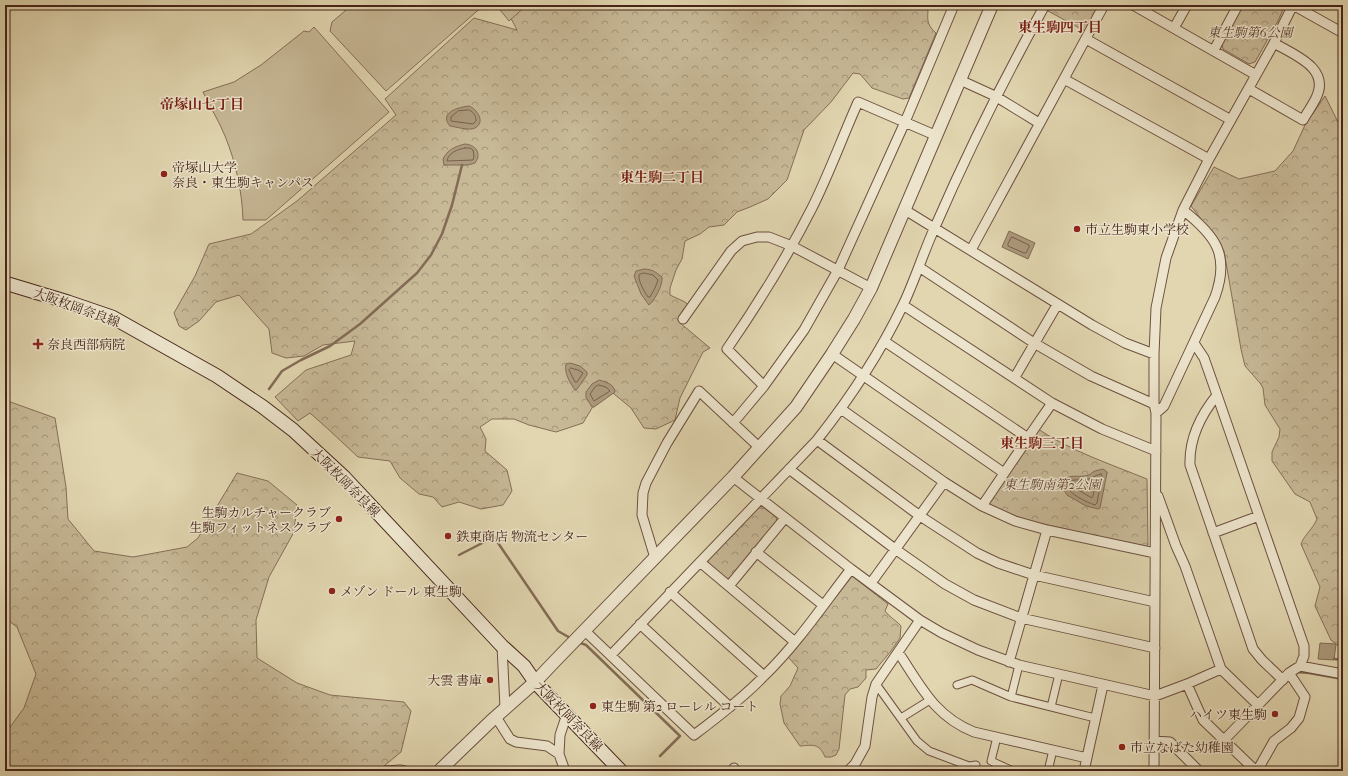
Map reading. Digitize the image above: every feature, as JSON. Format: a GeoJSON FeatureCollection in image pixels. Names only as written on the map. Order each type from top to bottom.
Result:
{"type":"FeatureCollection","features":[{"type":"Feature","properties":{"kind":"main road","name":"大阪枚岡奈良線"},"geometry":{"type":"LineString","coordinates":[[5,283],[68,302],[112,318],[218,376],[263,407],[292,430],[344,477],[502,646],[524,666],[535,682],[621,771]]}},
{"type":"Feature","properties":{"kind":"street"},"geometry":{"type":"LineString","coordinates":[[734,423],[764,386],[804,330],[838,270],[954,5]]}},
{"type":"Feature","properties":{"kind":"street"},"geometry":{"type":"LineString","coordinates":[[442,770],[505,708],[535,682],[585,631],[733,477],[796,407],[854,320],[871,288],[992,5]]}},
{"type":"Feature","properties":{"kind":"street"},"geometry":{"type":"LineString","coordinates":[[611,655],[816,440],[841,409],[864,376],[903,305],[934,228],[996,96],[1045,5]]}},
{"type":"Feature","properties":{"kind":"street"},"geometry":{"type":"LineString","coordinates":[[971,250],[1104,5]]}},
{"type":"Feature","properties":{"kind":"street"},"geometry":{"type":"LineString","coordinates":[[1134,5],[1256,74]]}},
{"type":"Feature","properties":{"kind":"street"},"geometry":{"type":"LineString","coordinates":[[1174,28],[1187,5]]}},
{"type":"Feature","properties":{"kind":"street"},"geometry":{"type":"LineString","coordinates":[[1214,50],[1238,5]]}},
{"type":"Feature","properties":{"kind":"street"},"geometry":{"type":"LineString","coordinates":[[1154,771],[1156,451],[1154,354],[1156,308],[1166,258],[1183,210],[1209,159],[1296,6],[1343,34]]}},
{"type":"Feature","properties":{"kind":"street"},"geometry":{"type":"LineString","coordinates":[[1086,39],[1231,120]]}},
{"type":"Feature","properties":{"kind":"street"},"geometry":{"type":"LineString","coordinates":[[1249,89],[1303,120],[1316,98],[1319,90],[1319,82],[1313,69],[1308,63],[1274,44]]}},
{"type":"Feature","properties":{"kind":"street"},"geometry":{"type":"LineString","coordinates":[[1064,79],[1209,159]]}},
{"type":"Feature","properties":{"kind":"street"},"geometry":{"type":"LineString","coordinates":[[960,80],[996,96],[1039,123]]}},
{"type":"Feature","properties":{"kind":"street"},"geometry":{"type":"LineString","coordinates":[[764,386],[727,349],[748,318],[792,246],[813,207],[858,102],[937,136]]}},
{"type":"Feature","properties":{"kind":"street"},"geometry":{"type":"LineString","coordinates":[[905,210],[1092,325],[1125,343],[1154,354]]}},
{"type":"Feature","properties":{"kind":"street"},"geometry":{"type":"LineString","coordinates":[[919,268],[1034,343],[1091,376],[1155,409],[1164,406],[1220,284],[1222,269],[1221,259],[1214,239],[1197,220],[1183,210]]}},
{"type":"Feature","properties":{"kind":"street"},"geometry":{"type":"LineString","coordinates":[[683,319],[731,251],[742,241],[757,237],[769,237],[792,246],[871,288]]}},
{"type":"Feature","properties":{"kind":"street"},"geometry":{"type":"LineString","coordinates":[[1014,377],[1057,304]]}},
{"type":"Feature","properties":{"kind":"street"},"geometry":{"type":"LineString","coordinates":[[903,305],[1052,403],[1102,429],[1156,451]]}},
{"type":"Feature","properties":{"kind":"street"},"geometry":{"type":"LineString","coordinates":[[884,341],[1028,438]]}},
{"type":"Feature","properties":{"kind":"street"},"geometry":{"type":"LineString","coordinates":[[1194,343],[1204,358],[1304,646],[1304,656],[1300,666],[1286,677],[1224,740]]}},
{"type":"Feature","properties":{"kind":"street"},"geometry":{"type":"LineString","coordinates":[[832,354],[1004,473]]}},
{"type":"Feature","properties":{"kind":"street"},"geometry":{"type":"LineString","coordinates":[[655,558],[642,515],[643,493],[646,483],[667,443],[700,391],[760,448]]}},
{"type":"Feature","properties":{"kind":"street"},"geometry":{"type":"LineString","coordinates":[[1187,684],[1203,720],[1256,771],[1274,741],[1291,728],[1299,718],[1305,697],[1286,677],[1262,660],[1253,649],[1190,465],[1190,454],[1194,433],[1206,408],[1217,395]]}},
{"type":"Feature","properties":{"kind":"street"},"geometry":{"type":"LineString","coordinates":[[982,506],[1052,403]]}},
{"type":"Feature","properties":{"kind":"street"},"geometry":{"type":"LineString","coordinates":[[841,409],[944,482],[982,506],[1015,520],[1047,530],[1155,553]]}},
{"type":"Feature","properties":{"kind":"street"},"geometry":{"type":"LineString","coordinates":[[816,440],[920,516],[977,553],[998,563],[1034,575],[1155,602]]}},
{"type":"Feature","properties":{"kind":"street"},"geometry":{"type":"LineString","coordinates":[[789,469],[895,549],[945,584],[974,600],[1021,618],[1155,648]]}},
{"type":"Feature","properties":{"kind":"street"},"geometry":{"type":"LineString","coordinates":[[733,477],[851,569],[920,620],[942,633],[978,650],[1019,665],[1155,696],[1221,669]]}},
{"type":"Feature","properties":{"kind":"street"},"geometry":{"type":"LineString","coordinates":[[871,583],[944,482]]}},
{"type":"Feature","properties":{"kind":"street"},"geometry":{"type":"LineString","coordinates":[[1156,489],[1221,669],[1258,705]]}},
{"type":"Feature","properties":{"kind":"street"},"geometry":{"type":"LineString","coordinates":[[1213,533],[1259,516]]}},
{"type":"Feature","properties":{"kind":"street"},"geometry":{"type":"LineString","coordinates":[[729,586],[785,518]]}},
{"type":"Feature","properties":{"kind":"street"},"geometry":{"type":"LineString","coordinates":[[1009,662],[1047,530]]}},
{"type":"Feature","properties":{"kind":"street"},"geometry":{"type":"LineString","coordinates":[[756,552],[823,605]]}},
{"type":"Feature","properties":{"kind":"street"},"geometry":{"type":"LineString","coordinates":[[700,562],[795,642]]}},
{"type":"Feature","properties":{"kind":"street"},"geometry":{"type":"LineString","coordinates":[[585,631],[694,735],[730,707],[764,676],[795,642],[851,569]]}},
{"type":"Feature","properties":{"kind":"street"},"geometry":{"type":"LineString","coordinates":[[670,592],[764,676]]}},
{"type":"Feature","properties":{"kind":"street"},"geometry":{"type":"LineString","coordinates":[[848,771],[855,764],[864,746],[872,697],[876,684],[920,620]]}},
{"type":"Feature","properties":{"kind":"street"},"geometry":{"type":"LineString","coordinates":[[640,624],[730,707]]}},
{"type":"Feature","properties":{"kind":"street"},"geometry":{"type":"LineString","coordinates":[[502,646],[505,708]]}},
{"type":"Feature","properties":{"kind":"street"},"geometry":{"type":"LineString","coordinates":[[898,652],[930,700],[942,714],[964,728],[974,732],[1086,758]]}},
{"type":"Feature","properties":{"kind":"street"},"geometry":{"type":"LineString","coordinates":[[1011,697],[1019,665]]}},
{"type":"Feature","properties":{"kind":"street"},"geometry":{"type":"LineString","coordinates":[[1300,666],[1343,674]]}},
{"type":"Feature","properties":{"kind":"street"},"geometry":{"type":"LineString","coordinates":[[1051,707],[1059,674]]}},
{"type":"Feature","properties":{"kind":"street"},"geometry":{"type":"LineString","coordinates":[[957,685],[972,680],[1011,697],[1095,718]]}},
{"type":"Feature","properties":{"kind":"street"},"geometry":{"type":"LineString","coordinates":[[876,684],[917,741],[929,751],[969,766],[976,765]]}},
{"type":"Feature","properties":{"kind":"street"},"geometry":{"type":"LineString","coordinates":[[1084,771],[1103,685]]}},
{"type":"Feature","properties":{"kind":"street"},"geometry":{"type":"LineString","coordinates":[[901,718],[930,700]]}},
{"type":"Feature","properties":{"kind":"street"},"geometry":{"type":"LineString","coordinates":[[565,771],[559,754],[560,735],[567,714]]}},
{"type":"Feature","properties":{"kind":"street"},"geometry":{"type":"LineString","coordinates":[[496,717],[510,739],[516,742],[547,746],[559,754]]}},
{"type":"Feature","properties":{"kind":"street"},"geometry":{"type":"LineString","coordinates":[[997,737],[991,761],[1013,771]]}},
{"type":"Feature","properties":{"kind":"street"},"geometry":{"type":"LineString","coordinates":[[1154,741],[1170,742],[1199,771]]}},
{"type":"Feature","properties":{"kind":"street"},"geometry":{"type":"LineString","coordinates":[[1048,771],[1053,750]]}},
{"type":"Feature","properties":{"kind":"street"},"geometry":{"type":"LineString","coordinates":[[386,771],[405,771]]}},
{"type":"Feature","properties":{"kind":"green space"},"geometry":{"type":"Polygon","coordinates":[[[352,5],[484,5],[386,91],[330,31],[332,22],[352,5]]]}},
{"type":"Feature","properties":{"kind":"green space"},"geometry":{"type":"Polygon","coordinates":[[[496,5],[527,5],[509,21],[496,5]]]}},
{"type":"Feature","properties":{"kind":"green space"},"geometry":{"type":"Polygon","coordinates":[[[504,5],[924,5],[928,11],[928,18],[931,28],[936,33],[909,98],[903,99],[872,88],[860,74],[853,73],[831,102],[804,130],[787,180],[768,199],[737,212],[724,225],[709,227],[700,234],[685,241],[682,259],[676,270],[670,288],[670,295],[685,302],[689,306],[679,322],[710,348],[703,352],[680,398],[675,420],[656,429],[644,428],[631,408],[602,384],[592,408],[583,423],[556,432],[529,425],[514,419],[492,419],[480,427],[486,439],[485,451],[507,470],[512,491],[503,505],[481,509],[459,502],[442,507],[433,497],[419,494],[400,478],[390,461],[358,457],[310,413],[298,421],[275,397],[306,370],[351,355],[355,341],[323,345],[304,356],[286,358],[272,353],[269,329],[239,295],[216,302],[199,321],[186,330],[179,326],[174,313],[195,276],[209,244],[251,234],[297,201],[396,115],[385,99],[474,18],[517,30],[504,5]]]}},
{"type":"Feature","properties":{"kind":"green space"},"geometry":{"type":"Polygon","coordinates":[[[1051,5],[1100,5],[1085,31],[1048,11],[1051,5]]]}},
{"type":"Feature","properties":{"kind":"green space","name":"東生駒第6公園"},"geometry":{"type":"Polygon","coordinates":[[[1243,5],[1285,5],[1278,21],[1255,62],[1249,64],[1223,49],[1222,44],[1243,5]]]}},
{"type":"Feature","properties":{"kind":"green space"},"geometry":{"type":"Polygon","coordinates":[[[314,27],[389,112],[266,220],[243,220],[240,188],[229,146],[223,130],[203,92],[234,82],[261,65],[304,31],[309,32],[314,27]]]}},
{"type":"Feature","properties":{"kind":"green space"},"geometry":{"type":"Polygon","coordinates":[[[1325,96],[1339,124],[1343,126],[1343,650],[1331,640],[1315,606],[1320,587],[1301,544],[1317,519],[1310,502],[1295,494],[1272,461],[1272,452],[1279,437],[1280,429],[1265,405],[1263,388],[1245,366],[1224,251],[1191,206],[1214,167],[1239,179],[1275,171],[1293,151],[1305,125],[1325,96]]]}},
{"type":"Feature","properties":{"kind":"green space"},"geometry":{"type":"Polygon","coordinates":[[[5,400],[55,418],[66,487],[68,519],[94,551],[133,557],[187,547],[198,538],[237,473],[268,481],[297,505],[294,532],[269,577],[256,620],[257,658],[297,683],[330,695],[404,702],[411,711],[401,752],[378,771],[5,771],[5,734],[24,708],[36,674],[17,627],[5,618],[5,400]]]}},
{"type":"Feature","properties":{"kind":"green space","name":"東生駒南第2公園"},"geometry":{"type":"Polygon","coordinates":[[[1038,429],[1077,451],[1147,479],[1148,545],[1143,548],[1027,520],[990,507],[990,503],[1038,429]]]}},
{"type":"Feature","properties":{"kind":"green space"},"geometry":{"type":"Polygon","coordinates":[[[758,508],[764,508],[776,517],[777,521],[731,579],[726,579],[708,565],[708,560],[758,508]]]}},
{"type":"Feature","properties":{"kind":"green space"},"geometry":{"type":"Polygon","coordinates":[[[852,576],[888,604],[885,611],[901,626],[900,638],[876,669],[866,670],[866,678],[858,687],[850,689],[845,695],[839,749],[836,755],[825,757],[823,752],[818,747],[809,745],[800,746],[784,723],[780,704],[781,696],[790,686],[798,668],[788,657],[852,576]]]}},
{"type":"Feature","properties":{"kind":"water"},"geometry":{"type":"Polygon","coordinates":[[[469,106],[475,110],[479,116],[480,122],[478,125],[472,129],[450,126],[447,121],[448,114],[456,109],[469,106]]]}},
{"type":"Feature","properties":{"kind":"water"},"geometry":{"type":"Polygon","coordinates":[[[465,144],[472,146],[477,150],[478,156],[475,163],[468,165],[444,165],[443,159],[449,151],[455,147],[465,144]]]}},
{"type":"Feature","properties":{"kind":"water"},"geometry":{"type":"Polygon","coordinates":[[[1009,231],[1035,243],[1028,259],[1002,247],[1009,231]]]}},
{"type":"Feature","properties":{"kind":"water"},"geometry":{"type":"Polygon","coordinates":[[[644,269],[653,271],[662,277],[658,292],[649,305],[641,294],[634,276],[636,271],[644,269]]]}},
{"type":"Feature","properties":{"kind":"water"},"geometry":{"type":"Polygon","coordinates":[[[570,363],[580,366],[587,372],[587,375],[575,390],[569,381],[566,371],[566,364],[570,363]]]}},
{"type":"Feature","properties":{"kind":"water"},"geometry":{"type":"Polygon","coordinates":[[[599,380],[611,385],[615,392],[592,407],[586,397],[586,392],[592,384],[599,380]]]}},
{"type":"Feature","properties":{"kind":"water"},"geometry":{"type":"Polygon","coordinates":[[[1103,469],[1107,473],[1100,508],[1098,509],[1086,506],[1067,495],[1061,485],[1067,478],[1089,475],[1094,471],[1103,469]]]}},
{"type":"Feature","properties":{"kind":"water"},"geometry":{"type":"Polygon","coordinates":[[[1320,643],[1336,644],[1334,660],[1318,659],[1320,643]]]}},
{"type":"Feature","properties":{"kind":"waterway"},"geometry":{"type":"LineString","coordinates":[[269,389],[282,371],[330,346],[360,324],[417,273],[431,255],[442,234],[452,205],[462,165]]}},
{"type":"Feature","properties":{"kind":"waterway"},"geometry":{"type":"LineString","coordinates":[[459,555],[494,537],[558,631],[572,639]]}},
{"type":"Feature","properties":{"kind":"waterway"},"geometry":{"type":"LineString","coordinates":[[578,642],[586,645],[680,736],[660,756]]}},
{"type":"Feature","properties":{"kind":"waterway"},"geometry":{"type":"LineString","coordinates":[[1334,659],[1343,660]]}},
{"type":"Feature","properties":{"kind":"waterway"},"geometry":{"type":"LineString","coordinates":[[1342,671],[1343,664]]}},
{"type":"Feature","properties":{"kind":"waterway"},"geometry":{"type":"LineString","coordinates":[[1297,672],[1343,679]]}},
{"type":"Feature","properties":{"kind":"place","name":"帝塚山大学 奈良・東生駒キャンパス"},"geometry":{"type":"Point","coordinates":[164,174]}},
{"type":"Feature","properties":{"kind":"place","name":"市立生駒東小学校"},"geometry":{"type":"Point","coordinates":[1077,229]}},
{"type":"Feature","properties":{"kind":"place","name":"奈良西部病院"},"geometry":{"type":"Point","coordinates":[38,344]}},
{"type":"Feature","properties":{"kind":"place","name":"生駒カルチャークラブ 生駒フィットネスクラブ"},"geometry":{"type":"Point","coordinates":[339,519]}},
{"type":"Feature","properties":{"kind":"place","name":"鉄東商店 物流センター"},"geometry":{"type":"Point","coordinates":[448,536]}},
{"type":"Feature","properties":{"kind":"place","name":"メゾン ドール 東生駒"},"geometry":{"type":"Point","coordinates":[332,591]}},
{"type":"Feature","properties":{"kind":"place","name":"大雲 書庫"},"geometry":{"type":"Point","coordinates":[490,680]}},
{"type":"Feature","properties":{"kind":"place","name":"東生駒 第2 ローレル コート"},"geometry":{"type":"Point","coordinates":[593,706]}},
{"type":"Feature","properties":{"kind":"place","name":"ハイツ東生駒"},"geometry":{"type":"Point","coordinates":[1275,714]}},
{"type":"Feature","properties":{"kind":"place","name":"市立なばた幼稚園"},"geometry":{"type":"Point","coordinates":[1122,747]}},
{"type":"Feature","properties":{"kind":"district","name":"東生駒四丁目"},"geometry":{"type":"Point","coordinates":[1060,27]}},
{"type":"Feature","properties":{"kind":"district","name":"帝塚山七丁目"},"geometry":{"type":"Point","coordinates":[202,104]}},
{"type":"Feature","properties":{"kind":"district","name":"東生駒二丁目"},"geometry":{"type":"Point","coordinates":[662,177]}},
{"type":"Feature","properties":{"kind":"district","name":"東生駒三丁目"},"geometry":{"type":"Point","coordinates":[1042,443]}}]}
